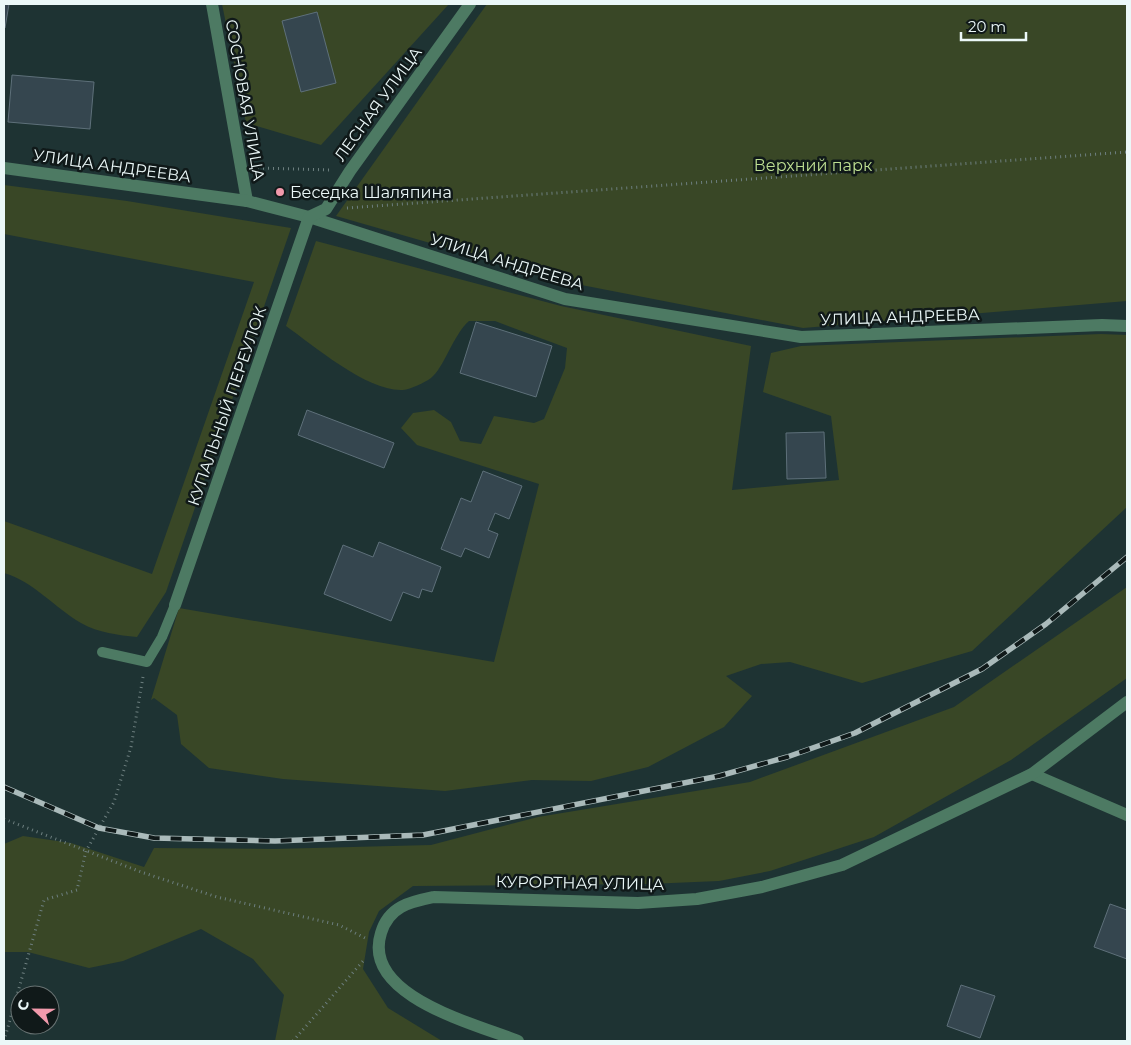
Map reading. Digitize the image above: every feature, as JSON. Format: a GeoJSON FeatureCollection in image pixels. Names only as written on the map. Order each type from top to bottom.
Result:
{"type":"FeatureCollection","features":[{"type":"Feature","properties":{"kind":"street","name":"СОСНОВАЯ УЛИЦА"},"geometry":{"type":"LineString","coordinates":[[212,4],[247,201]]}},
{"type":"Feature","properties":{"kind":"street","name":"ЛЕСНАЯ УЛИЦА"},"geometry":{"type":"LineString","coordinates":[[309,218],[326,209],[350,171],[470,4]]}},
{"type":"Feature","properties":{"kind":"street","name":"УЛИЦА АНДРЕЕВА"},"geometry":{"type":"LineString","coordinates":[[4,168],[247,201],[309,218],[565,299],[800,337],[1102,325],[1127,326]]}},
{"type":"Feature","properties":{"kind":"street","name":"КУПАЛЬНЫЙ ПЕРЕУЛОК"},"geometry":{"type":"LineString","coordinates":[[175,605],[309,218]]}},
{"type":"Feature","properties":{"kind":"street","name":"КУРОРТНАЯ УЛИЦА"},"geometry":{"type":"LineString","coordinates":[[377,944],[384,924],[404,904],[434,897],[638,903],[697,898],[762,887],[842,865],[1032,774],[1127,702]]}},
{"type":"Feature","properties":{"kind":"street"},"geometry":{"type":"LineString","coordinates":[[1032,774],[1127,814]]}},
{"type":"Feature","properties":{"kind":"street"},"geometry":{"type":"LineString","coordinates":[[377,944],[387,974],[405,993],[424,1004],[518,1041]]}},
{"type":"Feature","properties":{"kind":"lane"},"geometry":{"type":"LineString","coordinates":[[102,652],[147,662],[162,637],[175,605]]}},
{"type":"Feature","properties":{"kind":"path"},"geometry":{"type":"LineString","coordinates":[[326,209],[1127,152]]}},
{"type":"Feature","properties":{"kind":"path"},"geometry":{"type":"LineString","coordinates":[[241,167],[350,171]]}},
{"type":"Feature","properties":{"kind":"path"},"geometry":{"type":"LineString","coordinates":[[4,1041],[44,900],[77,890],[86,850],[114,802],[131,747],[147,662]]}},
{"type":"Feature","properties":{"kind":"path"},"geometry":{"type":"LineString","coordinates":[[4,819],[218,897],[338,925],[377,944],[293,1041]]}},
{"type":"Feature","properties":{"kind":"green space"},"geometry":{"type":"Polygon","coordinates":[[[222,4],[449,4],[321,145],[246,123],[222,4]]]}},
{"type":"Feature","properties":{"kind":"green space","name":"Верхний парк"},"geometry":{"type":"Polygon","coordinates":[[[487,4],[1127,4],[1127,301],[803,328],[566,282],[336,216],[487,4]]]}},
{"type":"Feature","properties":{"kind":"green space"},"geometry":{"type":"Polygon","coordinates":[[[4,185],[127,201],[291,228],[166,592],[137,637],[109,633],[81,623],[25,582],[4,573],[4,521],[152,574],[254,282],[4,234],[4,185]]]}},
{"type":"Feature","properties":{"kind":"green space"},"geometry":{"type":"Polygon","coordinates":[[[316,241],[561,306],[751,346],[732,490],[839,480],[831,416],[763,392],[771,353],[801,346],[1101,334],[1127,335],[1127,507],[972,651],[862,683],[790,662],[761,664],[726,676],[752,696],[724,727],[648,767],[591,781],[532,780],[445,791],[283,779],[209,768],[181,744],[177,715],[154,698],[151,700],[179,608],[494,662],[539,484],[417,445],[401,428],[413,413],[434,410],[451,422],[460,441],[481,444],[494,416],[534,423],[544,419],[565,368],[567,348],[495,321],[469,321],[458,334],[436,373],[421,384],[403,390],[389,389],[358,376],[326,356],[286,326],[316,241]]]}},
{"type":"Feature","properties":{"kind":"green space"},"geometry":{"type":"Polygon","coordinates":[[[1127,587],[1127,678],[1011,760],[874,837],[770,871],[719,881],[648,884],[413,886],[379,911],[369,932],[363,969],[388,1008],[442,1041],[275,1041],[284,995],[253,959],[201,929],[123,961],[89,968],[28,952],[4,952],[4,844],[23,836],[71,843],[144,867],[154,848],[274,849],[431,845],[538,817],[750,782],[954,707],[1127,587]]]}},
{"type":"Feature","properties":{"kind":"building"},"geometry":{"type":"Polygon","coordinates":[[[4,4],[9,4],[5,28],[4,28],[4,4]]]}},
{"type":"Feature","properties":{"kind":"building"},"geometry":{"type":"Polygon","coordinates":[[[317,12],[336,83],[301,92],[282,21],[317,12]]]}},
{"type":"Feature","properties":{"kind":"building"},"geometry":{"type":"Polygon","coordinates":[[[12,75],[94,82],[90,129],[8,122],[12,75]]]}},
{"type":"Feature","properties":{"kind":"building"},"geometry":{"type":"Polygon","coordinates":[[[476,322],[552,346],[536,397],[460,373],[476,322]]]}},
{"type":"Feature","properties":{"kind":"building"},"geometry":{"type":"Polygon","coordinates":[[[307,410],[394,443],[384,468],[298,435],[307,410]]]}},
{"type":"Feature","properties":{"kind":"building"},"geometry":{"type":"Polygon","coordinates":[[[824,432],[826,478],[787,479],[786,433],[824,432]]]}},
{"type":"Feature","properties":{"kind":"building"},"geometry":{"type":"Polygon","coordinates":[[[483,471],[522,486],[509,519],[495,513],[488,530],[498,534],[489,558],[465,548],[461,557],[441,549],[461,498],[471,502],[483,471]]]}},
{"type":"Feature","properties":{"kind":"building"},"geometry":{"type":"Polygon","coordinates":[[[379,542],[441,567],[432,592],[422,589],[419,598],[403,592],[391,621],[324,594],[343,545],[373,557],[379,542]]]}},
{"type":"Feature","properties":{"kind":"building"},"geometry":{"type":"Polygon","coordinates":[[[1110,904],[1127,910],[1127,959],[1094,947],[1110,904]]]}},
{"type":"Feature","properties":{"kind":"building"},"geometry":{"type":"Polygon","coordinates":[[[961,985],[995,996],[980,1038],[947,1026],[961,985]]]}},
{"type":"Feature","properties":{"kind":"railway"},"geometry":{"type":"LineString","coordinates":[[4,787],[99,828],[154,838],[275,841],[423,835],[719,776],[787,757],[855,733],[982,669],[1046,624],[1127,557]]}},
{"type":"Feature","properties":{"kind":"place","name":"Беседка Шаляпина"},"geometry":{"type":"Point","coordinates":[280,192]}}]}
